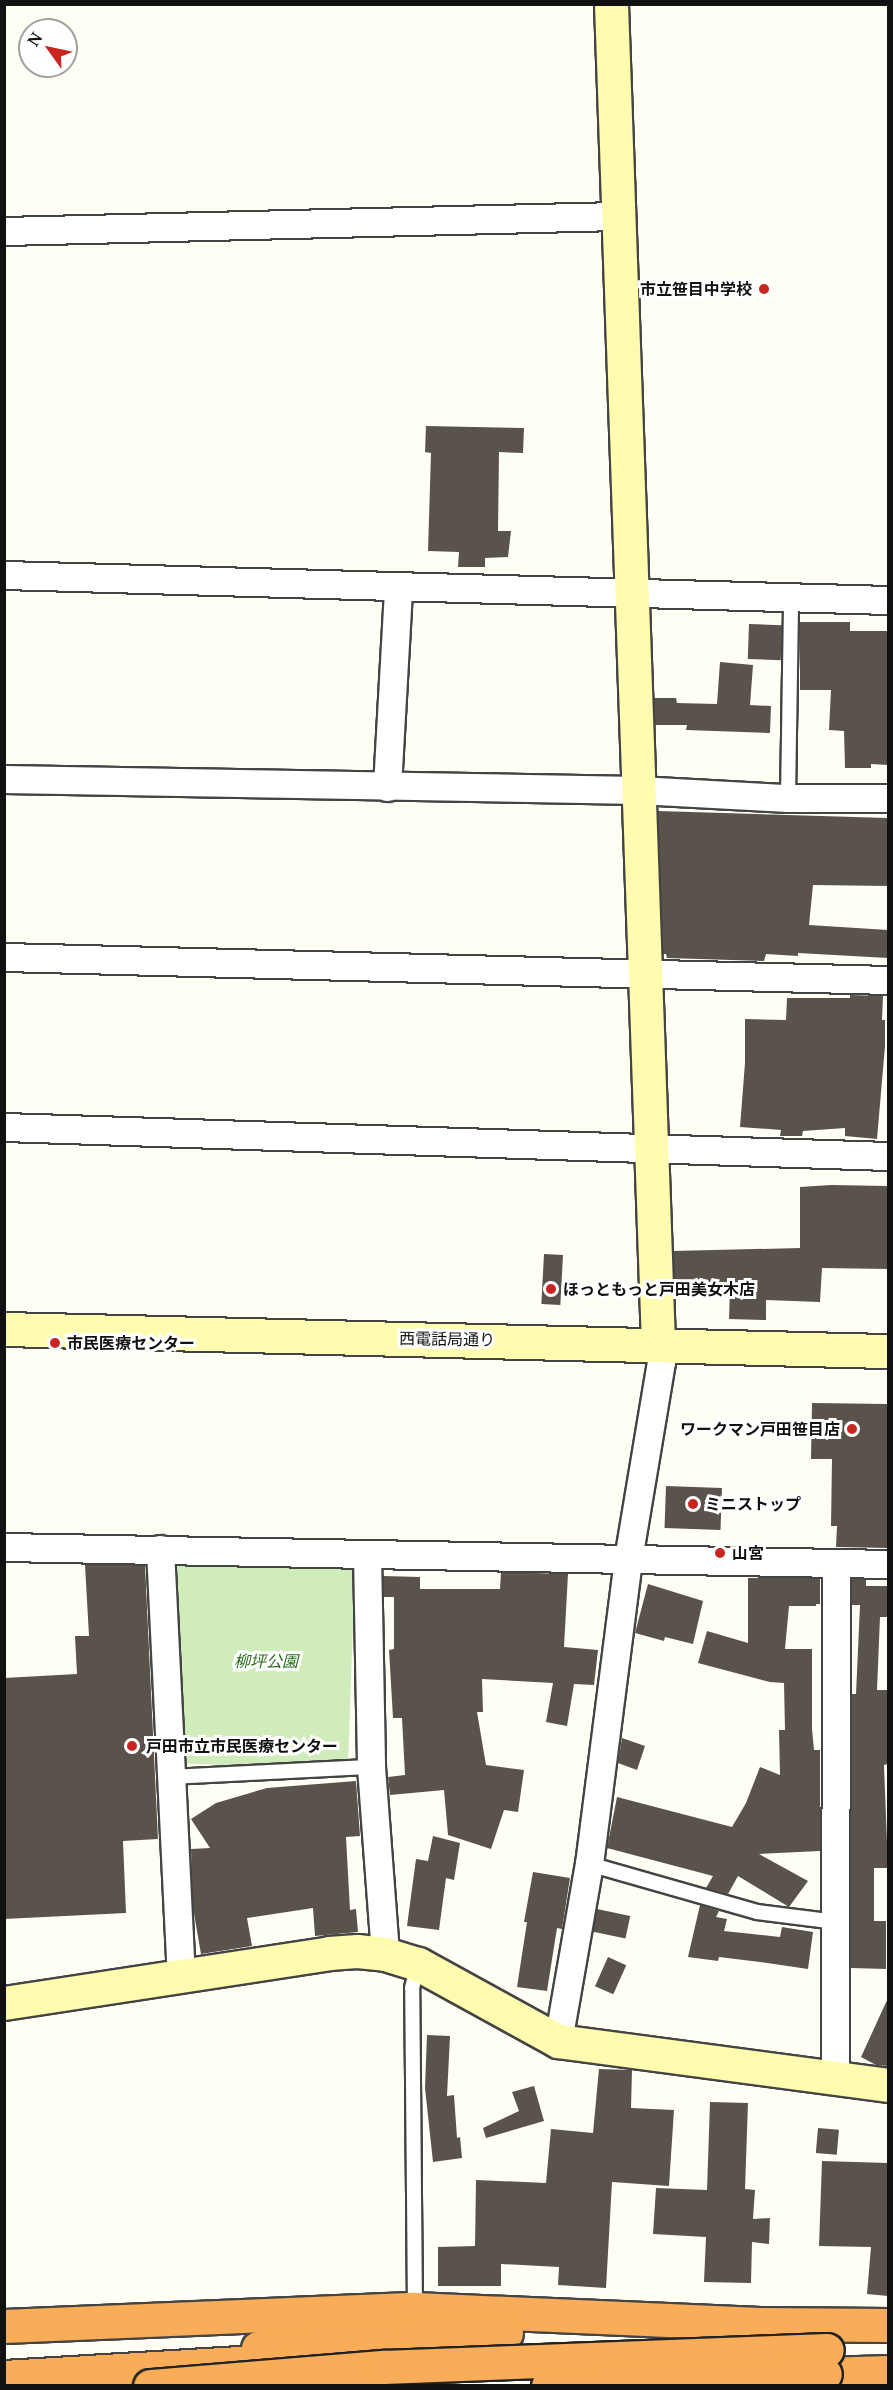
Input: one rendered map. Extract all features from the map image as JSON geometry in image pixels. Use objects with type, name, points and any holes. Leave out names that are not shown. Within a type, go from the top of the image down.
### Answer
[{"type":"highway","points":[[4,2326],[415,2309],[760,2324],[888,2325]]},
{"type":"highway","points":[[151,2376],[414,2335],[760,2324]]},
{"type":"highway","points":[[308,2350],[494,2356],[790,2385]]},
{"type":"highway","points":[[4,2378],[151,2376],[888,2350]]},
{"type":"highway","points":[[548,2385],[888,2372]]},
{"type":"highway","points":[[842,2385],[888,2384]]},
{"type":"street","points":[[558,2041],[589,1864],[628,1559],[661,1362],[658,1344],[647,973],[638,790],[612,4]]},
{"type":"street","points":[[4,231],[619,216]]},
{"type":"street","points":[[4,575],[632,595],[888,600]]},
{"type":"street","points":[[387,786],[398,588]]},
{"type":"street","points":[[4,779],[638,790],[788,798],[888,798]]},
{"type":"street","points":[[4,957],[888,980]]},
{"type":"street","points":[[4,1127],[888,1156]]},
{"type":"street","name":"西電話局通り","points":[[4,1329],[888,1351]]},
{"type":"street","points":[[4,1547],[888,1564]]},
{"type":"street","points":[[160,1549],[181,1975]]},
{"type":"street","points":[[368,1554],[371,1767],[385,1954]]},
{"type":"street","points":[[835,2078],[836,1563]]},
{"type":"street","points":[[4,2003],[329,1953],[357,1951],[385,1954],[418,1964],[558,2041],[888,2085]]},
{"type":"lane","points":[[788,798],[791,598]]},
{"type":"lane","points":[[172,1777],[371,1767]]},
{"type":"lane","points":[[589,1864],[757,1912],[836,1922]]},
{"type":"lane","points":[[415,2309],[412,1988],[418,1964]]},
{"type":"green space","name":"柳坪公園","points":[[172,1562],[355,1568],[348,1769],[165,1763]]},
{"type":"building","points":[[426,426],[524,428],[523,453],[499,452],[498,531],[511,531],[508,557],[485,558],[485,567],[458,567],[459,552],[428,551],[431,453],[425,452]]},
{"type":"building","points":[[800,622],[850,622],[850,631],[888,631],[888,765],[871,764],[871,768],[845,768],[844,731],[829,730],[831,690],[800,690]]},
{"type":"building","points":[[749,624],[782,625],[781,660],[748,659]]},
{"type":"building","points":[[720,662],[753,665],[750,705],[771,706],[770,733],[686,730],[687,725],[655,725],[654,698],[676,698],[677,703],[717,704]]},
{"type":"building","points":[[658,811],[888,818],[888,886],[813,885],[809,925],[888,930],[888,958],[798,953],[798,956],[766,954],[764,961],[667,958],[666,954],[663,954]]},
{"type":"building","points":[[850,995],[883,996],[882,1020],[885,1020],[885,1046],[877,1139],[845,1136],[845,1128],[803,1131],[802,1136],[780,1136],[781,1130],[740,1127],[745,1063],[745,1019],[786,1020],[787,998],[850,998]]},
{"type":"building","points":[[888,1186],[888,1269],[822,1268],[820,1302],[766,1300],[766,1320],[729,1319],[730,1289],[675,1289],[673,1251],[800,1248],[800,1187]]},
{"type":"building","points":[[544,1254],[563,1255],[560,1305],[541,1304]]},
{"type":"building","points":[[812,1403],[888,1404],[888,1548],[836,1547],[837,1526],[831,1526],[832,1459],[811,1459]]},
{"type":"building","points":[[666,1486],[722,1488],[721,1530],[665,1528]]},
{"type":"building","points":[[85,1565],[145,1565],[158,1839],[123,1841],[126,1913],[4,1919],[4,1678],[77,1674],[75,1636],[89,1636]]},
{"type":"building","points":[[501,1572],[568,1574],[564,1647],[598,1650],[594,1685],[574,1684],[567,1726],[546,1722],[553,1683],[482,1679],[483,1712],[477,1712],[486,1765],[524,1770],[518,1812],[504,1810],[491,1849],[448,1835],[444,1790],[390,1795],[388,1777],[405,1775],[402,1718],[393,1718],[389,1650],[394,1649],[394,1597],[384,1597],[383,1576],[420,1577],[420,1589],[500,1589]]},
{"type":"building","points":[[748,1578],[820,1578],[820,1604],[789,1606],[785,1649],[812,1649],[812,1729],[814,1750],[820,1750],[820,1851],[759,1854],[808,1881],[789,1907],[738,1876],[728,1894],[706,1888],[713,1876],[607,1848],[617,1797],[732,1827],[746,1803],[760,1767],[780,1775],[779,1730],[785,1730],[784,1683],[770,1682],[698,1663],[707,1631],[748,1643]]},
{"type":"building","points":[[852,1579],[866,1579],[866,1586],[888,1586],[888,1617],[880,1617],[877,1690],[887,1690],[888,1764],[884,1765],[888,1868],[874,1868],[874,1921],[886,1921],[886,1969],[851,1968],[851,1694],[856,1694],[860,1605],[852,1605]]},
{"type":"building","points":[[648,1584],[703,1601],[693,1644],[665,1637],[664,1641],[635,1633]]},
{"type":"building","points":[[622,1738],[645,1746],[637,1770],[618,1763]]},
{"type":"building","points":[[356,1781],[360,1836],[346,1837],[350,1910],[356,1909],[358,1932],[315,1936],[313,1908],[247,1918],[252,1946],[201,1954],[193,1908],[191,1849],[210,1848],[191,1819],[216,1803],[267,1788]]},
{"type":"building","points":[[433,1836],[460,1843],[454,1880],[446,1878],[439,1930],[407,1926],[416,1859],[428,1861]]},
{"type":"building","points":[[533,1872],[570,1878],[562,1929],[557,1928],[547,1991],[517,1987],[527,1922],[524,1922]]},
{"type":"building","points":[[700,1905],[719,1911],[716,1917],[727,1919],[724,1931],[780,1937],[782,1927],[813,1932],[808,1969],[719,1957],[718,1961],[688,1957]]},
{"type":"building","points":[[597,1909],[630,1916],[625,1939],[592,1931]]},
{"type":"building","points":[[608,1957],[626,1965],[613,1994],[595,1986]]},
{"type":"building","points":[[888,1998],[888,2066],[876,2065],[861,2057]]},
{"type":"building","points":[[427,2035],[450,2036],[447,2096],[454,2095],[457,2138],[460,2137],[462,2158],[433,2162],[425,2088]]},
{"type":"building","points":[[599,2069],[632,2070],[631,2108],[674,2110],[669,2186],[612,2182],[606,2288],[558,2285],[559,2267],[501,2264],[501,2286],[438,2286],[438,2247],[475,2246],[476,2180],[546,2183],[551,2129],[593,2133]]},
{"type":"building","points":[[534,2086],[544,2121],[486,2138],[483,2128],[519,2111],[512,2092]]},
{"type":"building","points":[[710,2102],[748,2103],[745,2189],[755,2190],[753,2219],[770,2218],[769,2244],[752,2242],[751,2283],[704,2282],[706,2237],[653,2234],[656,2188],[707,2190]]},
{"type":"building","points":[[818,2128],[839,2130],[837,2155],[816,2153]]},
{"type":"building","points":[[822,2161],[888,2163],[888,2296],[867,2294],[871,2247],[819,2246]]},
{"type":"place","name":"市立笹目中学校","points":[[764,289]]},
{"type":"place","name":"ほっともっと戸田美女木店","points":[[551,1289]]},
{"type":"place","name":"市民医療センター","points":[[55,1343]]},
{"type":"place","name":"ワークマン戸田笹目店","points":[[852,1429]]},
{"type":"place","name":"ミニストップ","points":[[693,1504]]},
{"type":"place","name":"山宮","points":[[720,1553]]},
{"type":"place","name":"戸田市立市民医療センター","points":[[132,1746]]}]
